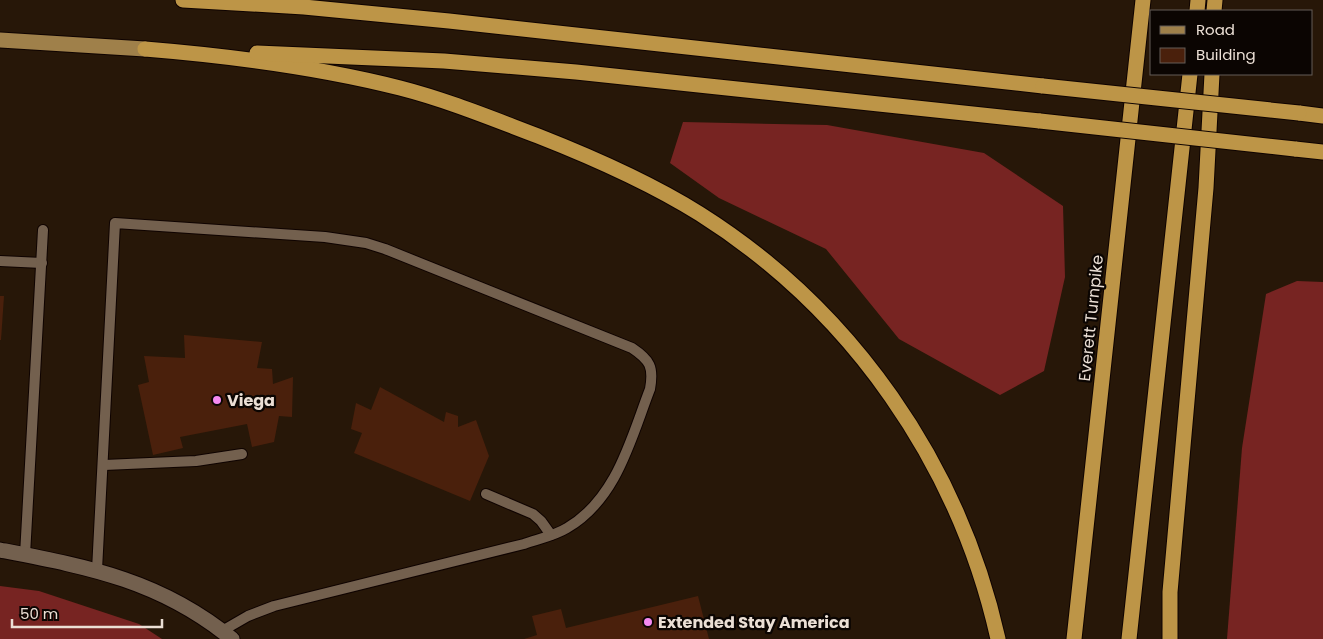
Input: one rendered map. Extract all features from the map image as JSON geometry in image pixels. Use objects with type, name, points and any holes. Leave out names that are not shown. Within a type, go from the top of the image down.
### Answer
[{"type":"highway","points":[[183,0],[304,7],[377,14],[1323,116]]},
{"type":"highway","name":"Everett Turnpike","points":[[1074,639],[1143,0]]},
{"type":"highway","points":[[145,49],[402,59],[576,72],[1323,152]]},
{"type":"highway","points":[[145,49],[238,59],[310,70],[381,84],[434,98],[502,122],[602,163],[667,195],[698,213],[742,243],[791,283],[836,327],[871,368],[903,412],[939,475],[962,524],[986,592],[998,639]]},
{"type":"highway","points":[[1129,639],[1190,75]]},
{"type":"highway","points":[[1170,639],[1170,592],[1206,188],[1212,75]]},
{"type":"main road","points":[[0,40],[145,49]]},
{"type":"street","points":[[0,550],[97,570],[140,584],[187,606],[227,635]]},
{"type":"lane","points":[[97,570],[104,465],[115,223],[346,239],[366,243],[632,348],[643,355],[650,364],[652,377],[650,389],[618,470],[608,490],[597,505],[567,528],[514,546],[274,606],[248,616],[227,635]]},
{"type":"lane","points":[[25,555],[43,230]]},
{"type":"lane","points":[[0,261],[42,263]]},
{"type":"lane","points":[[104,465],[196,461],[242,454]]},
{"type":"lane","points":[[486,494],[533,514],[541,521],[551,535]]},
{"type":"shaded area","points":[[683,122],[827,125],[984,153],[1063,206],[1065,277],[1044,371],[1000,395],[899,339],[826,249],[719,198],[670,163]]},
{"type":"shaded area","points":[[1297,281],[1323,282],[1323,639],[1227,639],[1242,448],[1266,294]]},
{"type":"shaded area","points":[[0,586],[39,591],[139,624],[162,639],[0,639]]},
{"type":"building","points":[[0,296],[4,296],[1,340],[0,340]]},
{"type":"building","name":"Viega","points":[[184,335],[262,342],[257,368],[272,369],[273,384],[293,377],[292,417],[279,416],[274,442],[252,447],[247,424],[180,437],[183,448],[153,455],[138,385],[149,382],[144,356],[185,358]]},
{"type":"building","points":[[380,387],[444,422],[446,412],[458,416],[458,427],[476,420],[489,456],[470,501],[354,453],[362,433],[351,429],[356,403],[371,410]]},
{"type":"building","name":"Extended Stay America","points":[[698,596],[709,639],[524,639],[537,635],[532,616],[561,609],[566,628]]},
{"type":"place","name":"Viega","points":[[217,400]]},
{"type":"place","name":"Extended Stay America","points":[[648,622]]}]
